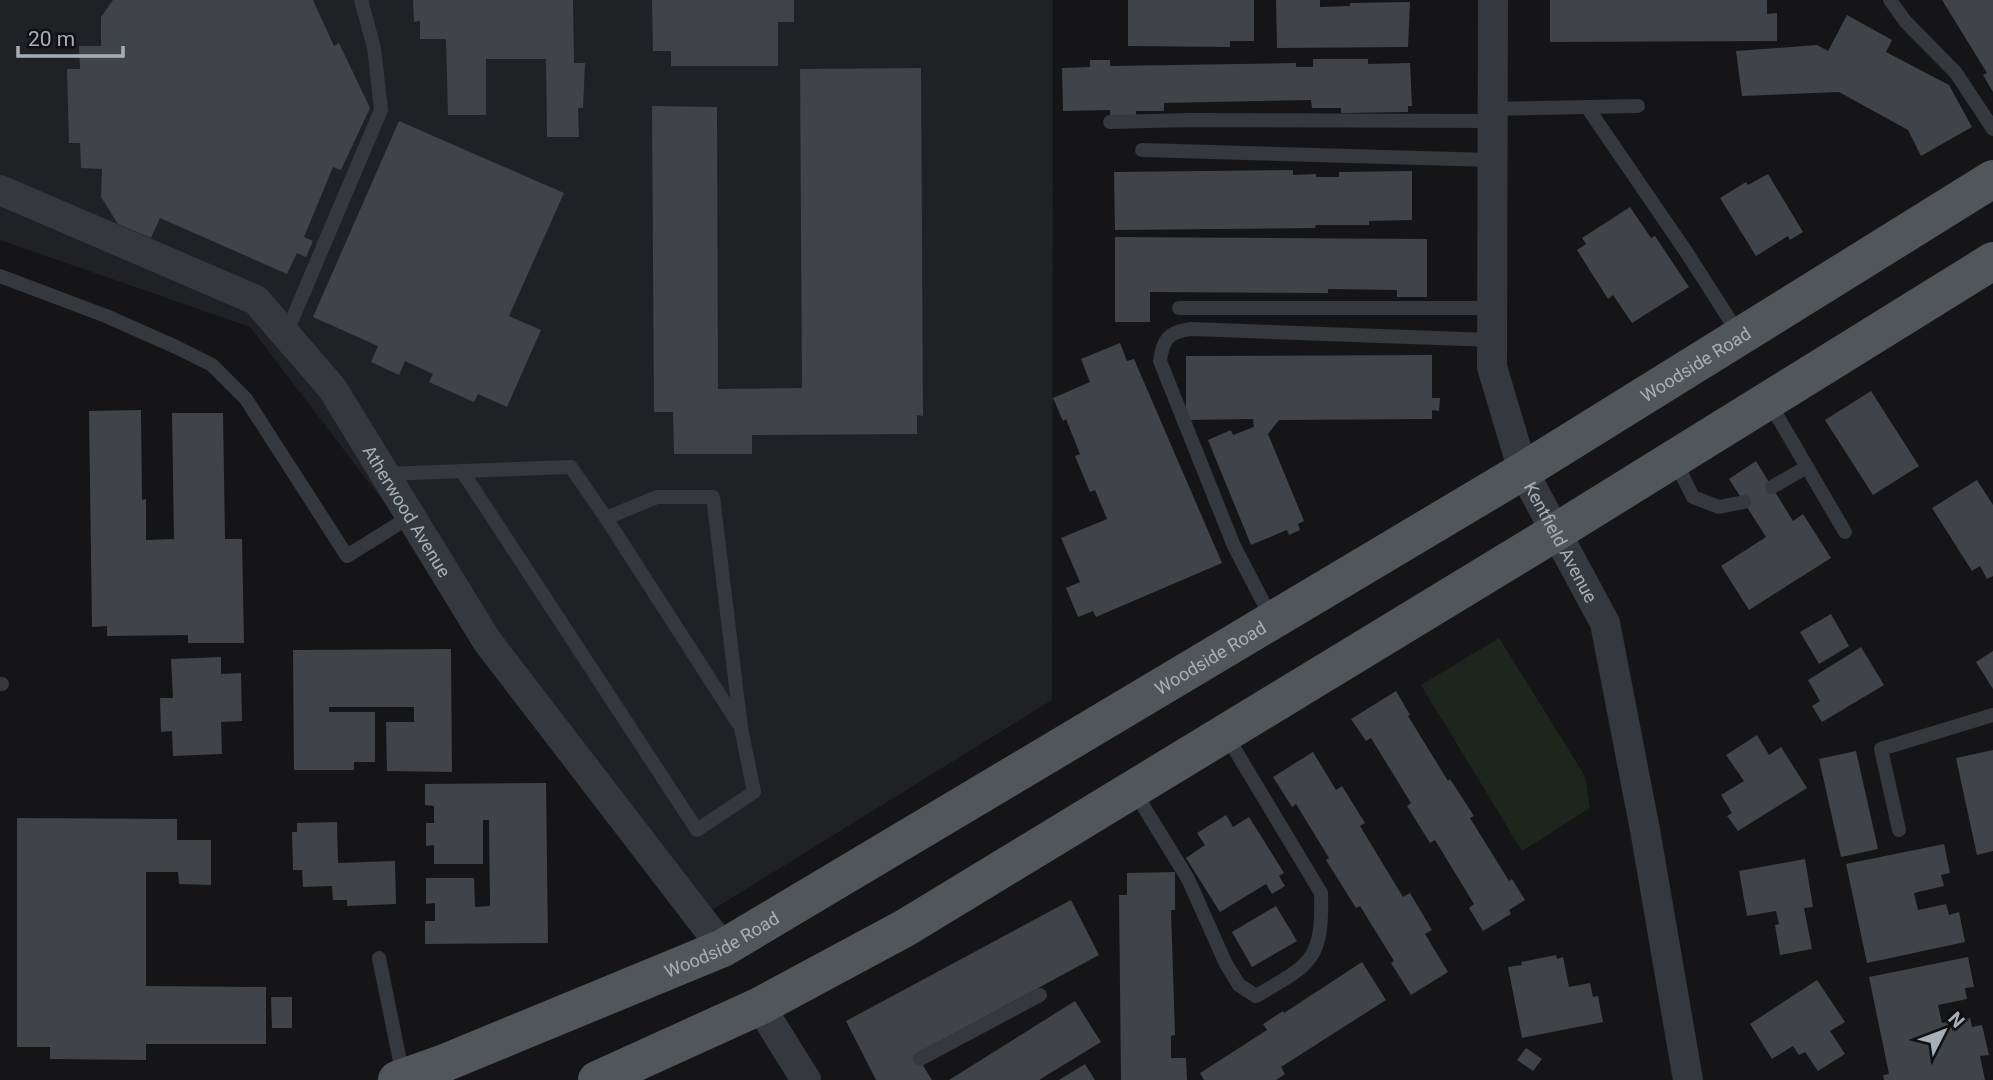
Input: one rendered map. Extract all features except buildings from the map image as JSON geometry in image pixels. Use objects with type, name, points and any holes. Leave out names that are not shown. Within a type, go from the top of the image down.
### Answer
[{"type":"main road","name":"Woodside Road","points":[[400,1079],[723,948],[1523,471],[1993,179]]},
{"type":"main road","points":[[597,1080],[760,1006],[905,928],[1556,532],[1993,261]]},
{"type":"street","name":"Kentfield Avenue","points":[[1493,0],[1492,367],[1523,471],[1605,623],[1688,1080]]},
{"type":"street","name":"Atherwood Avenue","points":[[0,190],[256,300],[332,388],[487,641],[723,948]]},
{"type":"street","points":[[760,1006],[806,1080]]},
{"type":"lane","points":[[285,334],[381,110],[374,48],[361,0]]},
{"type":"lane","points":[[1890,0],[1905,21],[1956,74],[1993,129]]},
{"type":"lane","points":[[1110,122],[1493,115],[1587,107],[1638,106]]},
{"type":"lane","points":[[1587,107],[1740,336]]},
{"type":"lane","points":[[1142,149],[1492,160]]},
{"type":"lane","points":[[0,276],[106,316],[212,365],[246,399],[347,556],[411,516]]},
{"type":"lane","points":[[1179,308],[1492,309]]},
{"type":"lane","points":[[1273,620],[1234,546],[1165,374],[1160,361],[1163,344],[1175,331],[1191,330],[1492,340]]},
{"type":"lane","points":[[1768,401],[1845,532]]},
{"type":"lane","points":[[1674,459],[1693,497],[1719,507],[1744,502]]},
{"type":"lane","points":[[384,474],[571,467],[741,728]]},
{"type":"lane","points":[[1772,487],[1807,467]]},
{"type":"lane","points":[[462,471],[697,830],[754,792],[741,728],[713,497],[657,497],[606,518]]},
{"type":"lane","points":[[1899,830],[1881,749],[1993,715]]},
{"type":"lane","points":[[1133,790],[1188,879],[1226,964],[1239,985],[1256,996],[1296,973],[1315,953],[1322,918],[1321,893],[1226,733]]},
{"type":"lane","points":[[379,958],[400,1079]]},
{"type":"lane","points":[[920,1059],[1040,995]]},
{"type":"shaded area","points":[[0,0],[1053,0],[1052,700],[701,917],[250,327],[0,240]]},
{"type":"shaded area","points":[[1499,638],[1585,776],[1590,808],[1522,851],[1421,685]]}]
